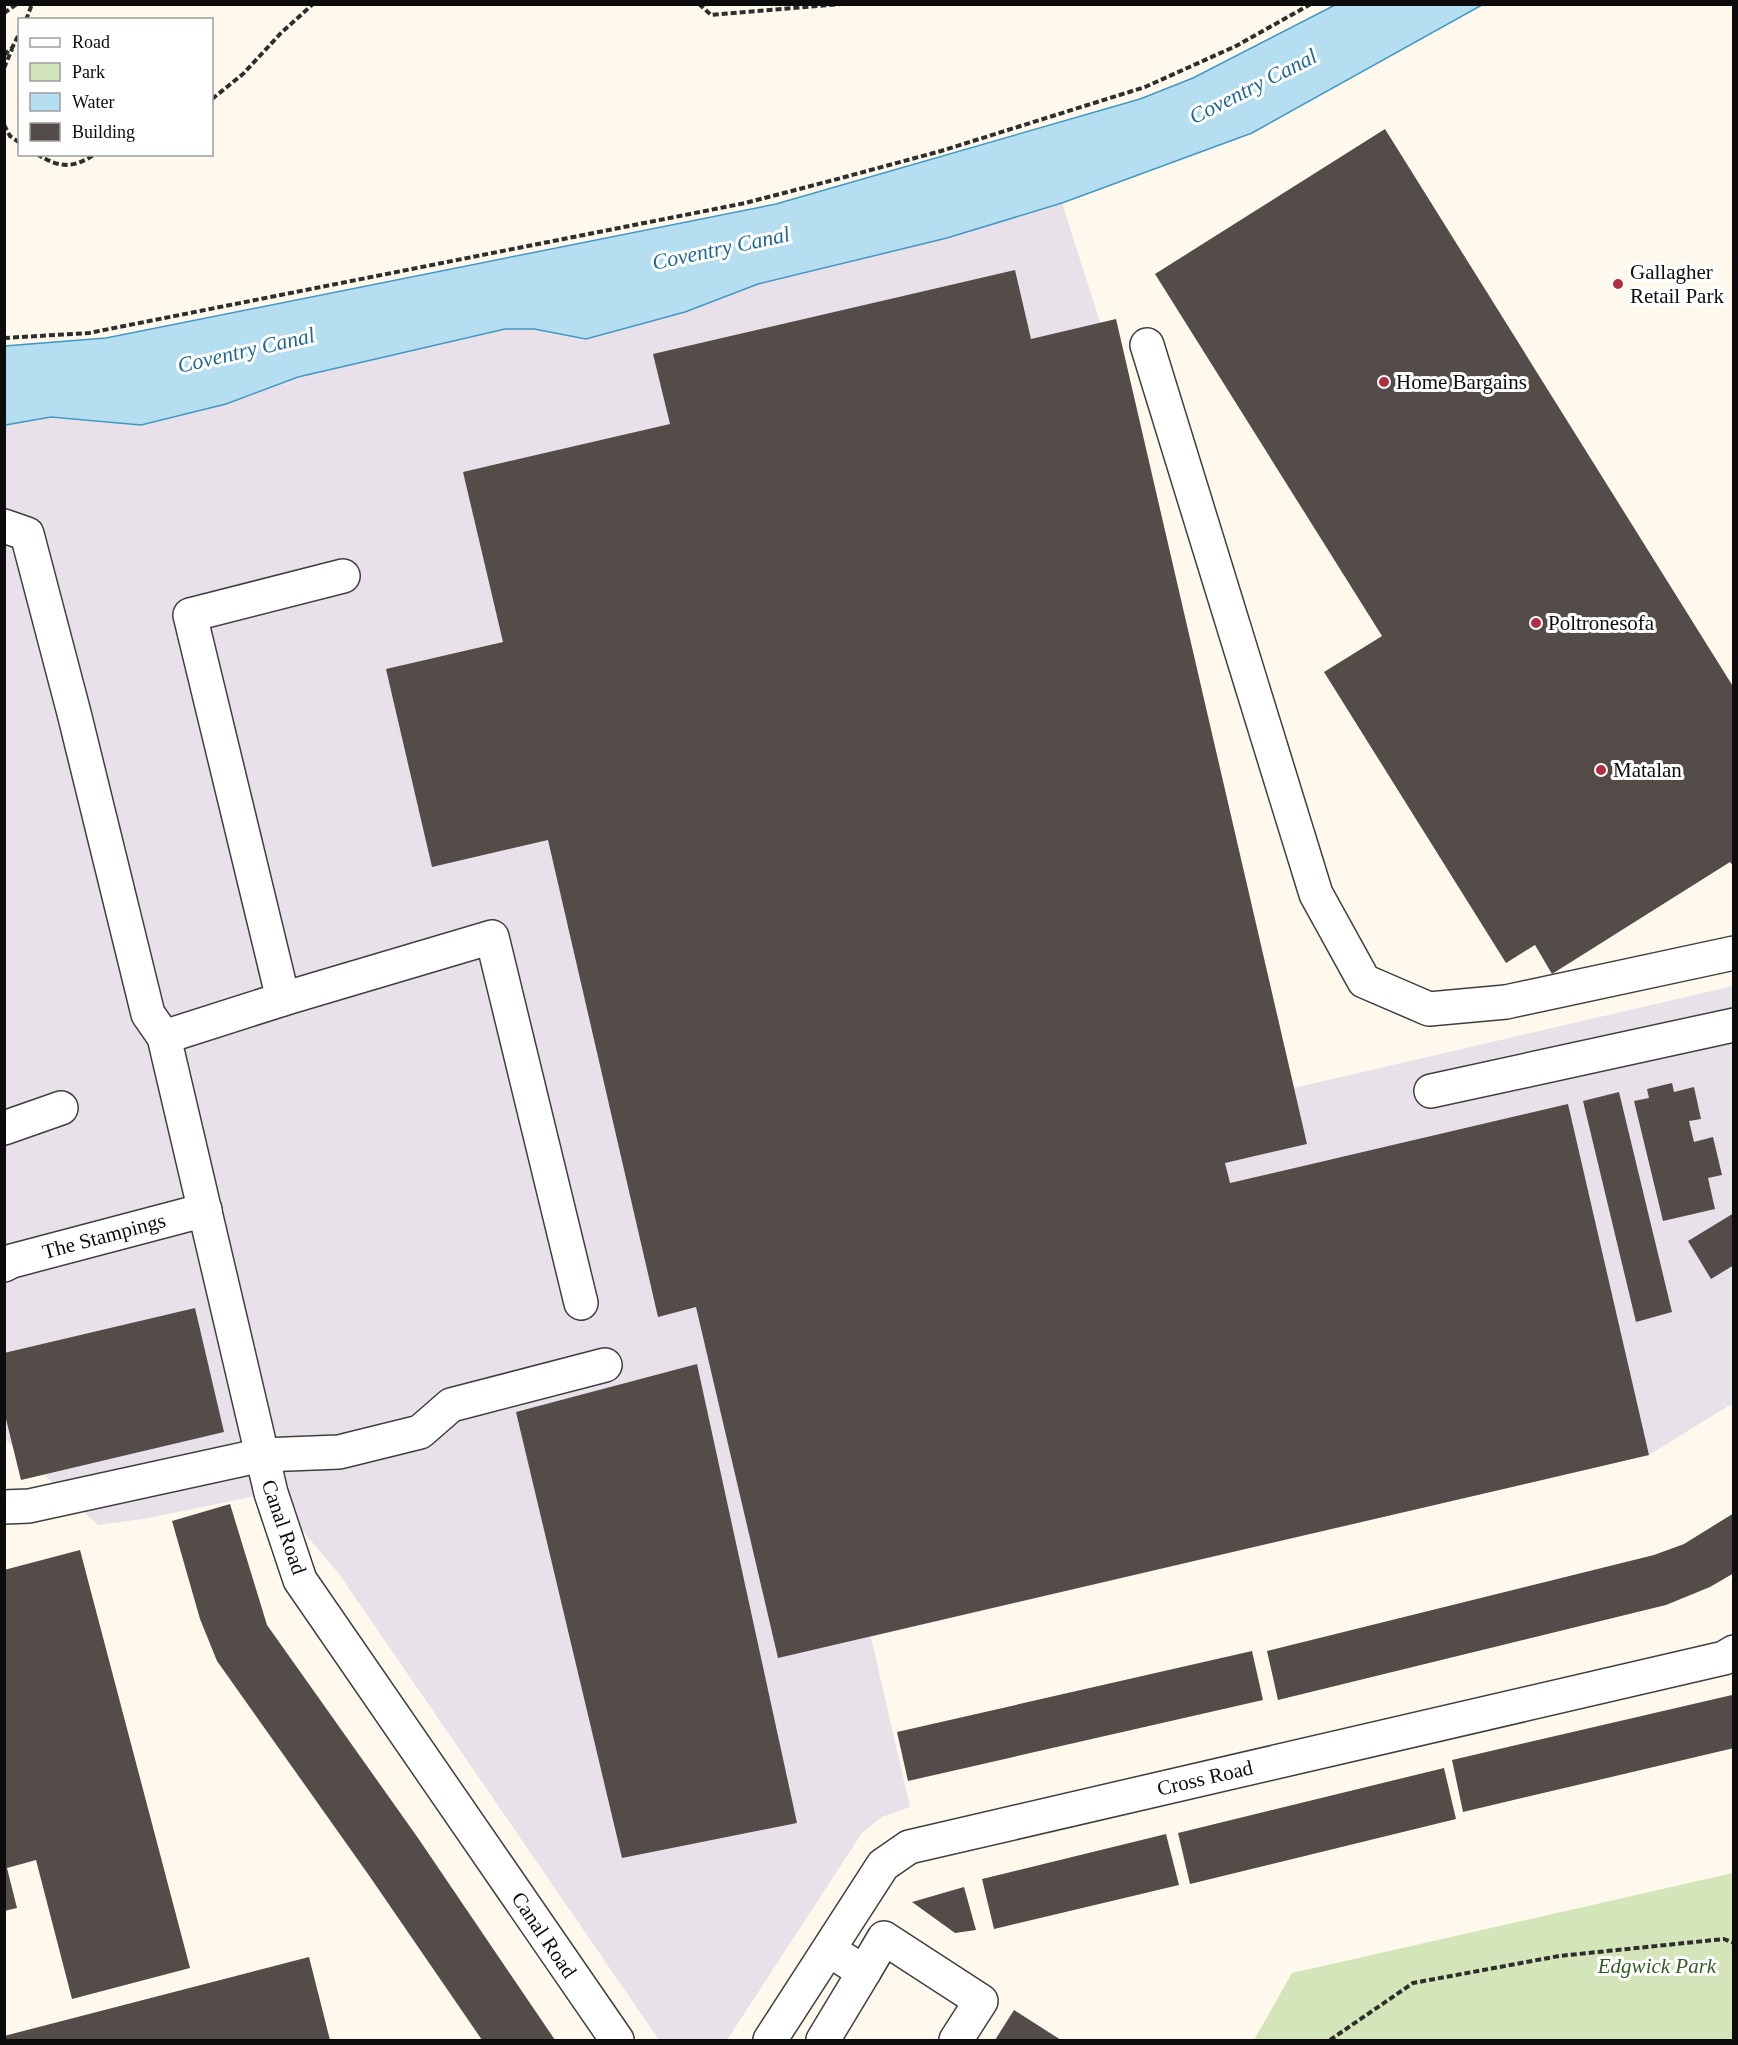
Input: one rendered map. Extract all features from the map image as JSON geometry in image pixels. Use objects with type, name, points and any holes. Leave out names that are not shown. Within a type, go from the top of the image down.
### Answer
[{"type":"street","points":[[1147,345],[1316,894],[1364,981],[1428,1009],[1506,1002],[1734,952]]},
{"type":"street","points":[[4,526],[27,534],[148,1014],[164,1037],[492,937],[580,1303]]},
{"type":"street","points":[[283,999],[190,615],[343,576]]},
{"type":"street","points":[[1431,1091],[1734,1025]]},
{"type":"street","name":"Canal Road","points":[[164,1037],[270,1493],[300,1580],[617,2040]]},
{"type":"street","points":[[4,1128],[61,1108]]},
{"type":"street","name":"The Stampings","points":[[4,1265],[205,1209]]},
{"type":"street","points":[[4,1507],[29,1506],[262,1455],[339,1452],[420,1432],[451,1406],[605,1365]]},
{"type":"street","name":"Cross Road","points":[[770,2040],[883,1865],[894,1855],[909,1847],[1724,1658],[1734,1652]]},
{"type":"street","points":[[823,2040],[884,1938],[981,2001],[956,2040]]},
{"type":"street","points":[[829,1950],[864,1972]]},
{"type":"path","points":[[4,13],[17,4]]},
{"type":"path","points":[[213,98],[243,74],[281,33],[313,4]]},
{"type":"path","points":[[699,4],[711,15],[841,4]]},
{"type":"path","points":[[4,339],[89,333],[745,203],[941,151],[1145,87],[1236,46],[1311,4]]},
{"type":"path","points":[[4,68],[18,36]]},
{"type":"path","points":[[4,55],[12,48]]},
{"type":"path","points":[[4,125],[10,136],[18,142]]},
{"type":"path","points":[[40,156],[55,166],[82,163],[92,156]]},
{"type":"path","points":[[1330,2040],[1413,1983],[1559,1956],[1724,1939],[1734,1943]]},
{"type":"shaded area","points":[[1062,203],[1101,325],[1116,319],[1294,1088],[1733,986],[1733,1403],[1649,1455],[871,1637],[910,1807],[882,1817],[862,1833],[727,2040],[659,2040],[339,1574],[271,1493],[143,1519],[98,1525],[5,1439],[4,425],[51,417],[141,425],[226,404],[298,377],[505,329],[534,329],[586,339],[685,312],[758,284],[947,238]]},
{"type":"green space","name":"Edgwick Park","points":[[1733,1873],[1733,2040],[1254,2040],[1292,1973]]},
{"type":"water","name":"Coventry Canal","points":[[1335,5],[1482,5],[1252,133],[1062,203],[947,238],[758,284],[685,312],[586,339],[534,329],[505,329],[298,377],[226,404],[141,425],[51,417],[5,425],[5,346],[106,338],[776,204],[1140,99],[1193,78]]},
{"type":"building","points":[[1385,129],[1734,688],[1734,867],[1730,862],[1552,974],[1535,945],[1506,963],[1324,672],[1382,636],[1155,274]]},
{"type":"building","points":[[1015,270],[1031,339],[1116,319],[1307,1144],[1225,1163],[1230,1183],[1568,1104],[1649,1455],[778,1658],[696,1307],[658,1317],[548,840],[432,867],[386,669],[503,642],[463,472],[670,424],[653,354]]},
{"type":"building","points":[[1672,1083],[1674,1092],[1694,1087],[1701,1119],[1689,1121],[1694,1142],[1713,1137],[1722,1175],[1708,1178],[1715,1209],[1663,1221],[1634,1101],[1649,1098],[1647,1089]]},
{"type":"building","points":[[1619,1092],[1672,1312],[1636,1322],[1583,1101]]},
{"type":"building","points":[[1734,1213],[1734,1265],[1711,1279],[1688,1241]]},
{"type":"building","points":[[195,1308],[224,1432],[21,1480],[4,1411],[4,1353]]},
{"type":"building","points":[[697,1364],[797,1823],[622,1858],[516,1412]]},
{"type":"building","points":[[230,1504],[267,1625],[418,1838],[555,2040],[482,2040],[217,1661],[200,1619],[172,1521]]},
{"type":"building","points":[[1734,1513],[1734,1573],[1710,1587],[1666,1605],[1278,1700],[1267,1651],[1654,1555],[1684,1544]]},
{"type":"building","points":[[80,1550],[190,1968],[72,1999],[36,1860],[7,1868],[17,1908],[4,1911],[4,1570]]},
{"type":"building","points":[[1252,1651],[1263,1700],[908,1781],[897,1732]]},
{"type":"building","points":[[1732,1695],[1734,1748],[1463,1812],[1452,1760]]},
{"type":"building","points":[[1444,1768],[1456,1819],[1190,1884],[1178,1833]]},
{"type":"building","points":[[1166,1834],[1179,1885],[994,1929],[982,1879]]},
{"type":"building","points":[[964,1887],[976,1930],[955,1933],[912,1902]]},
{"type":"building","points":[[309,1957],[330,2040],[4,2040],[4,2036]]},
{"type":"building","points":[[1014,2010],[1061,2040],[995,2040]]},
{"type":"place","name":"Gallagher Retail Park","points":[[1618,284]]},
{"type":"place","name":"Home Bargains","points":[[1384,382]]},
{"type":"place","name":"Poltronesofa","points":[[1536,623]]},
{"type":"place","name":"Matalan","points":[[1601,770]]}]
